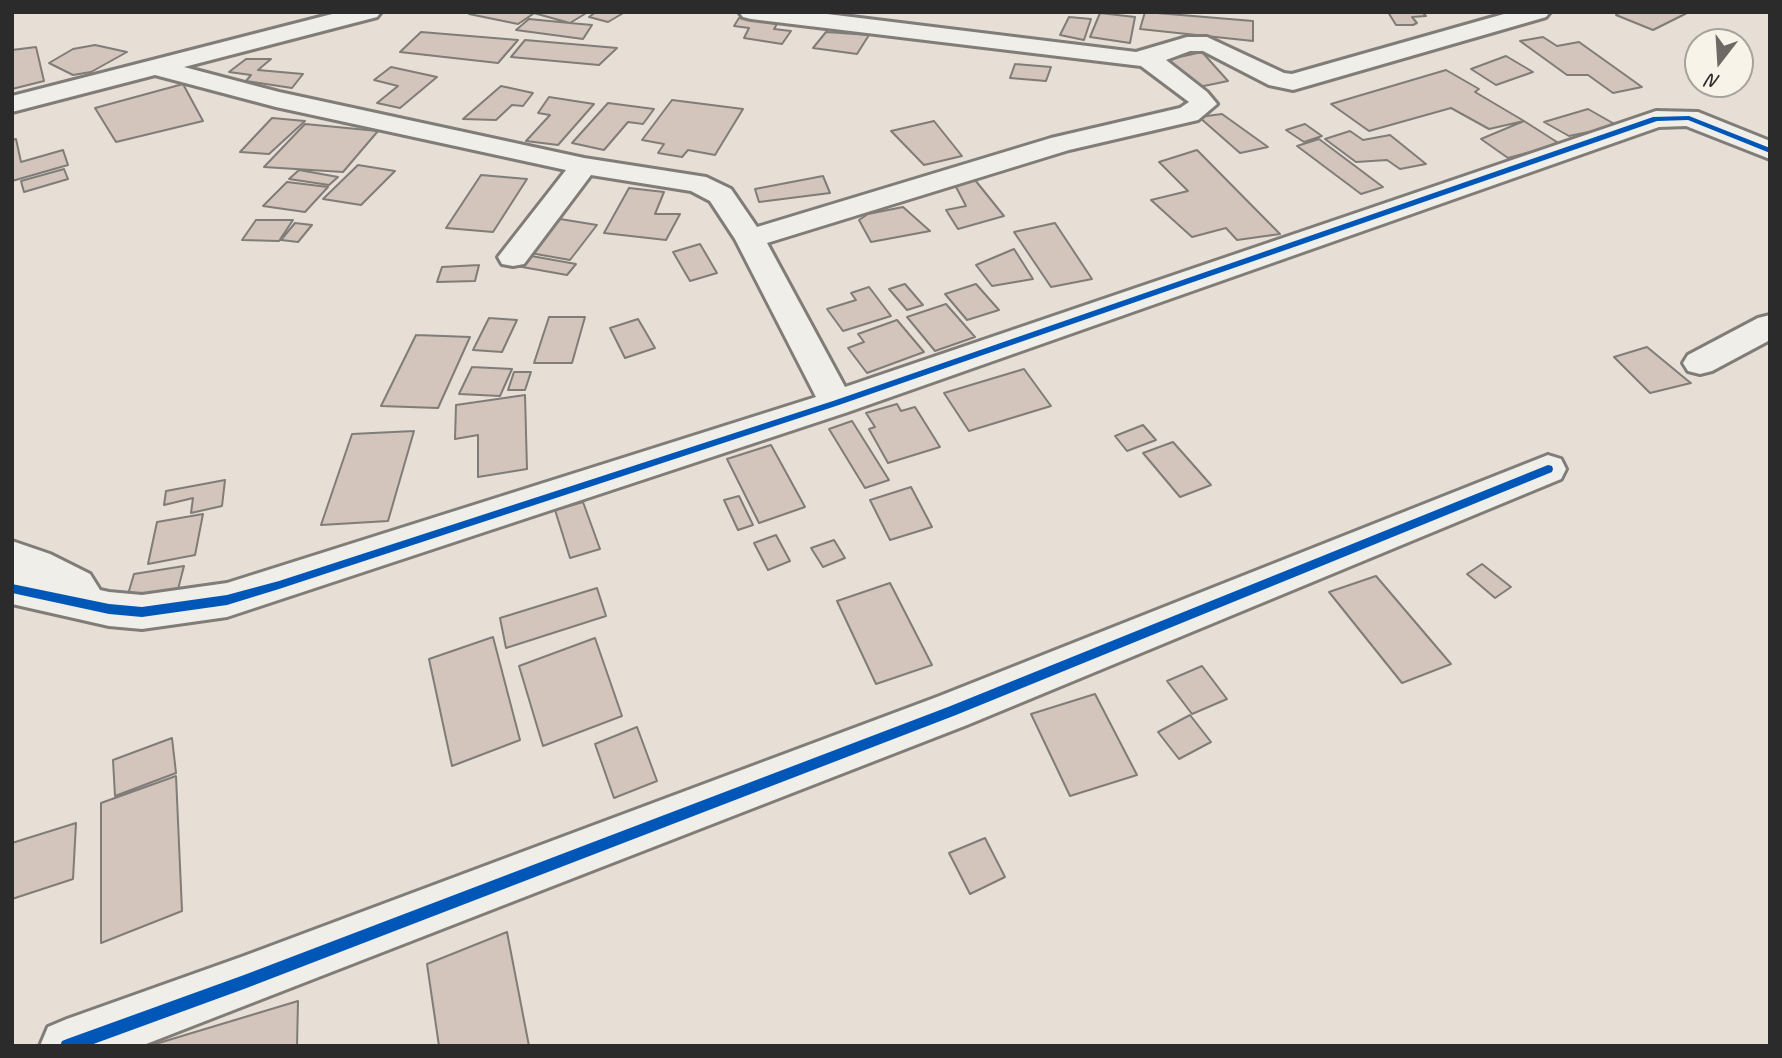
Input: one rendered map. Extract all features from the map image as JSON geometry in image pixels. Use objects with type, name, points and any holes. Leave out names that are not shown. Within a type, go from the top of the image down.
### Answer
[{"type":"street","points":[[12,104],[369,12]]},
{"type":"street","points":[[751,12],[1124,58],[1147,58],[1187,44],[1207,44],[1278,80],[1293,82],[1538,12]]},
{"type":"street","points":[[750,239],[1061,144],[1189,114],[1204,104],[1147,58]]},
{"type":"street","points":[[155,67],[276,99],[584,166],[696,183],[713,189],[721,195],[750,239],[836,403]]},
{"type":"street","points":[[12,588],[142,612],[226,600],[836,403],[1656,119],[1689,118],[1770,151]]},
{"type":"street","points":[[513,257],[584,166]]},
{"type":"street","points":[[1700,363],[1770,326]]},
{"type":"street","points":[[67,1046],[244,982],[939,716],[1548,469]]},
{"type":"street","points":[[12,557],[36,565],[76,585],[89,604]]},
{"type":"building","points":[[530,12],[588,12],[570,23]]},
{"type":"building","points":[[596,12],[625,12],[608,22],[589,17]]},
{"type":"building","points":[[1145,12],[1253,21],[1253,41],[1140,29]]},
{"type":"building","points":[[1388,12],[1422,12],[1426,16],[1412,17],[1417,23],[1413,25],[1396,25]]},
{"type":"building","points":[[1620,12],[1689,12],[1653,30],[1616,15]]},
{"type":"building","points":[[1100,13],[1135,17],[1130,43],[1090,37]]},
{"type":"building","points":[[469,14],[533,14],[518,24]]},
{"type":"building","points":[[1069,17],[1091,19],[1084,40],[1060,35]]},
{"type":"building","points":[[739,18],[777,24],[774,29],[791,31],[782,44],[744,38],[749,28],[734,26]]},
{"type":"building","points":[[529,19],[592,25],[583,39],[516,30]]},
{"type":"building","points":[[421,32],[518,40],[498,63],[400,52]]},
{"type":"building","points":[[826,32],[869,35],[857,54],[813,48]]},
{"type":"building","points":[[1543,37],[1557,46],[1579,42],[1642,87],[1613,93],[1588,75],[1567,75],[1520,41]]},
{"type":"building","points":[[525,40],[617,48],[599,65],[511,57]]},
{"type":"building","points":[[95,45],[127,52],[91,72],[73,75],[49,63],[73,49]]},
{"type":"building","points":[[36,47],[44,81],[12,89],[12,50]]},
{"type":"building","points":[[1202,52],[1228,81],[1199,87],[1166,60]]},
{"type":"building","points":[[1506,56],[1533,72],[1496,85],[1471,69]]},
{"type":"building","points":[[246,59],[271,59],[258,70],[303,74],[292,88],[246,81],[251,75],[229,72]]},
{"type":"building","points":[[1015,64],[1051,67],[1046,81],[1010,78]]},
{"type":"building","points":[[391,67],[437,77],[400,108],[377,103],[398,86],[374,80]]},
{"type":"building","points":[[1446,70],[1479,89],[1475,92],[1524,121],[1489,129],[1451,108],[1369,131],[1331,104]]},
{"type":"building","points":[[183,84],[203,121],[116,142],[95,108]]},
{"type":"building","points":[[501,86],[533,93],[523,106],[512,105],[496,120],[463,119]]},
{"type":"building","points":[[549,97],[594,104],[558,145],[526,141],[550,115],[538,113]]},
{"type":"building","points":[[672,100],[743,109],[715,155],[688,150],[682,157],[658,153],[664,144],[642,140]]},
{"type":"building","points":[[608,103],[654,109],[643,124],[628,122],[604,150],[572,143]]},
{"type":"building","points":[[1588,109],[1618,126],[1569,136],[1544,122]]},
{"type":"building","points":[[1222,114],[1268,147],[1240,153],[1199,117]]},
{"type":"building","points":[[272,118],[305,121],[269,154],[240,152]]},
{"type":"building","points":[[934,121],[962,156],[924,165],[891,131]]},
{"type":"building","points":[[1524,121],[1560,144],[1508,158],[1481,139]]},
{"type":"building","points":[[305,124],[378,131],[343,172],[264,167]]},
{"type":"building","points":[[1305,124],[1322,136],[1304,142],[1286,130]]},
{"type":"building","points":[[1350,131],[1363,140],[1390,135],[1426,164],[1400,169],[1387,160],[1356,162],[1325,139]]},
{"type":"building","points":[[16,139],[21,162],[63,150],[68,165],[12,181],[12,140]]},
{"type":"building","points":[[1319,139],[1383,187],[1361,194],[1297,146]]},
{"type":"building","points":[[1197,150],[1280,234],[1237,240],[1226,228],[1192,237],[1151,200],[1188,191],[1159,162]]},
{"type":"building","points":[[358,165],[395,171],[361,205],[323,199]]},
{"type":"building","points":[[64,169],[68,179],[24,192],[21,181]]},
{"type":"building","points":[[299,170],[338,177],[329,185],[289,179]]},
{"type":"building","points":[[481,175],[527,179],[493,232],[446,228]]},
{"type":"building","points":[[823,176],[830,193],[759,202],[755,189]]},
{"type":"building","points":[[975,180],[1004,216],[958,229],[946,210],[966,206],[955,185]]},
{"type":"building","points":[[287,182],[328,187],[305,212],[263,206]]},
{"type":"building","points":[[629,188],[664,192],[655,214],[680,214],[666,240],[604,233]]},
{"type":"building","points":[[903,207],[930,231],[871,242],[859,220],[868,214]]},
{"type":"building","points":[[560,219],[597,225],[570,260],[519,251],[529,238],[543,241]]},
{"type":"building","points":[[256,220],[293,220],[279,241],[242,240]]},
{"type":"building","points":[[295,223],[312,225],[298,242],[281,240]]},
{"type":"building","points":[[1055,223],[1092,279],[1051,287],[1014,232]]},
{"type":"building","points":[[700,244],[717,273],[690,281],[673,252]]},
{"type":"building","points":[[1014,249],[1033,279],[992,286],[976,265]]},
{"type":"building","points":[[520,254],[576,264],[567,275],[511,265]]},
{"type":"building","points":[[479,265],[475,281],[437,282],[442,267]]},
{"type":"building","points":[[905,284],[923,305],[907,310],[889,289]]},
{"type":"building","points":[[976,284],[999,310],[967,320],[945,294]]},
{"type":"building","points":[[869,287],[891,316],[843,331],[827,309],[856,300],[851,293]]},
{"type":"building","points":[[946,304],[975,337],[935,351],[907,317]]},
{"type":"building","points":[[549,317],[585,317],[572,363],[534,363]]},
{"type":"building","points":[[489,318],[517,320],[502,352],[473,350]]},
{"type":"building","points":[[638,319],[655,348],[625,358],[610,328]]},
{"type":"building","points":[[897,320],[924,352],[867,373],[848,348],[864,342],[858,334]]},
{"type":"building","points":[[416,335],[470,337],[438,408],[381,406]]},
{"type":"building","points":[[1647,347],[1691,383],[1650,393],[1614,357]]},
{"type":"building","points":[[472,367],[512,369],[500,396],[459,394]]},
{"type":"building","points":[[1024,369],[1051,406],[969,431],[944,393]]},
{"type":"building","points":[[514,372],[531,372],[525,390],[508,390]]},
{"type":"building","points":[[525,395],[527,469],[478,477],[478,435],[455,439],[456,405]]},
{"type":"building","points":[[897,404],[901,411],[915,407],[940,447],[888,463],[869,429],[875,427],[866,413]]},
{"type":"building","points":[[852,421],[889,480],[865,488],[829,429]]},
{"type":"building","points":[[1143,425],[1156,440],[1127,451],[1115,436]]},
{"type":"building","points":[[414,431],[388,521],[321,525],[352,434]]},
{"type":"building","points":[[1173,442],[1211,485],[1180,497],[1143,453]]},
{"type":"building","points":[[771,445],[805,507],[759,523],[727,459]]},
{"type":"building","points":[[225,480],[222,506],[191,513],[193,498],[164,505],[166,491]]},
{"type":"building","points":[[911,487],[932,527],[890,540],[870,500]]},
{"type":"building","points":[[739,496],[753,525],[738,530],[724,500]]},
{"type":"building","points":[[583,502],[600,549],[570,558],[555,510]]},
{"type":"building","points":[[203,514],[195,555],[148,564],[157,522]]},
{"type":"building","points":[[776,535],[790,561],[768,570],[754,543]]},
{"type":"building","points":[[834,540],[845,558],[823,567],[811,548]]},
{"type":"building","points":[[1482,564],[1511,587],[1495,598],[1467,574]]},
{"type":"building","points":[[184,566],[177,593],[126,601],[134,574]]},
{"type":"building","points":[[1376,576],[1451,664],[1402,683],[1329,592]]},
{"type":"building","points":[[890,583],[932,665],[876,684],[837,601]]},
{"type":"building","points":[[597,588],[606,616],[506,648],[500,618]]},
{"type":"building","points":[[493,637],[520,740],[452,766],[429,659]]},
{"type":"building","points":[[595,638],[622,716],[543,746],[519,666]]},
{"type":"building","points":[[1202,666],[1227,699],[1192,714],[1167,681]]},
{"type":"building","points":[[1095,694],[1137,775],[1070,796],[1031,714]]},
{"type":"building","points":[[1190,715],[1211,742],[1179,759],[1158,732]]},
{"type":"building","points":[[637,727],[657,781],[614,798],[595,744]]},
{"type":"building","points":[[172,738],[176,773],[115,796],[113,760]]},
{"type":"building","points":[[176,776],[182,911],[101,943],[101,803]]},
{"type":"building","points":[[76,823],[73,879],[12,899],[12,843]]},
{"type":"building","points":[[985,838],[1005,877],[970,894],[949,853]]},
{"type":"building","points":[[507,932],[529,1046],[439,1046],[427,964]]},
{"type":"building","points":[[298,1001],[297,1046],[152,1046],[152,1045]]},
{"type":"cycle path","points":[[12,588],[109,609],[142,612],[227,600],[836,403],[1656,119],[1689,118],[1770,151]]},
{"type":"cycle path","points":[[67,1046],[244,982],[952,711],[1548,469]]}]
